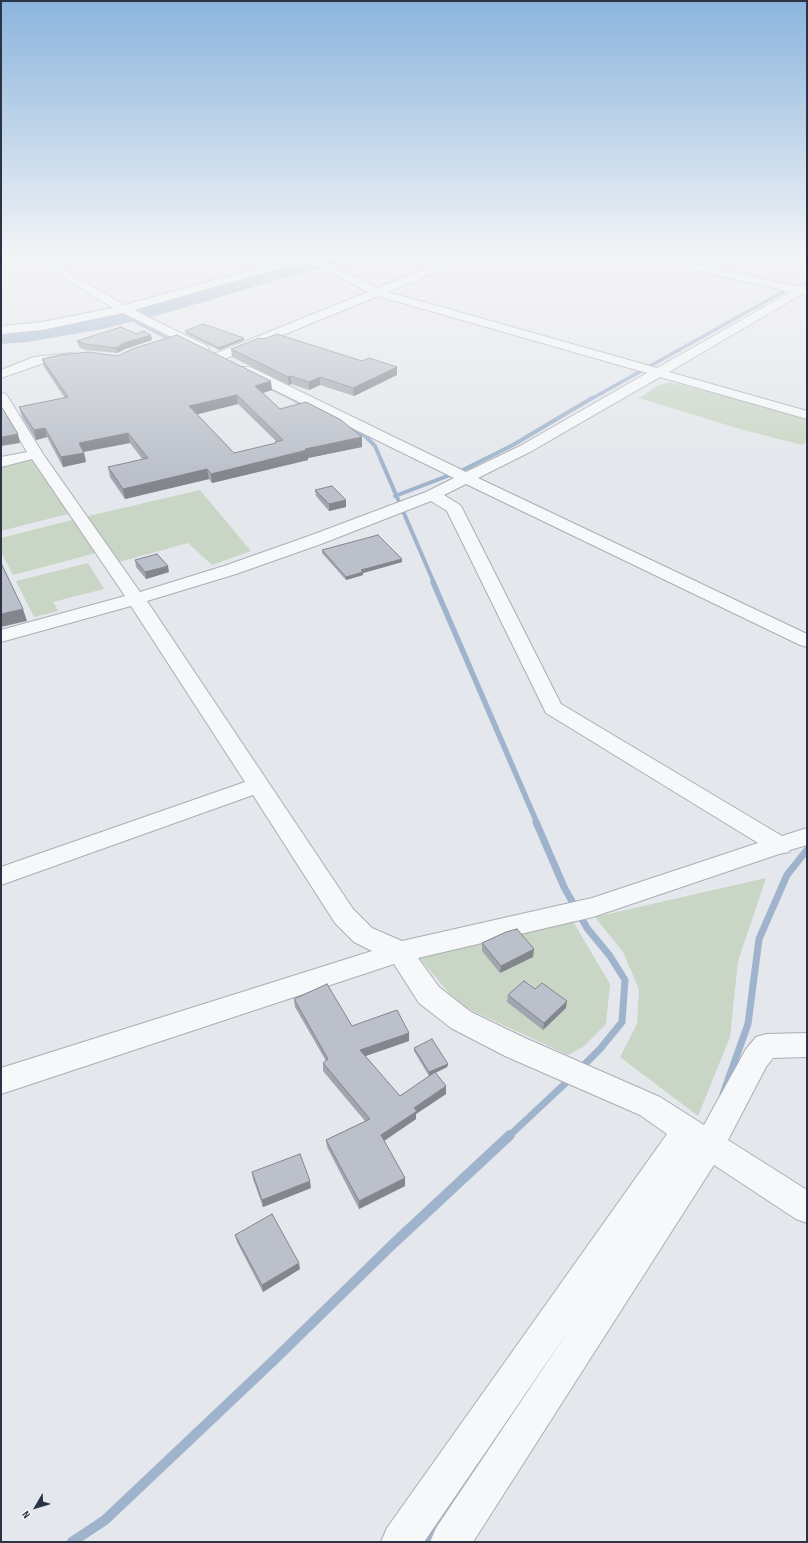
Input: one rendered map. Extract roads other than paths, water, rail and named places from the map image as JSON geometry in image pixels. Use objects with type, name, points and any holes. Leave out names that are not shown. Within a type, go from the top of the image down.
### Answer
[{"type":"street","points":[[166,330],[467,479],[807,641]]},
{"type":"street","points":[[218,357],[284,330]]},
{"type":"street","points":[[508,330],[807,415]]},
{"type":"street","points":[[1,636],[136,599],[230,570],[314,540],[432,494],[467,479],[525,449],[734,330]]},
{"type":"street","points":[[165,342],[180,337]]},
{"type":"street","points":[[1,374],[39,360],[83,356]]},
{"type":"street","points":[[1,397],[36,454],[136,599],[344,916],[363,935],[400,952],[429,995],[461,1020],[515,1047],[650,1106],[807,1208]]},
{"type":"street","points":[[1,451],[36,454]]},
{"type":"street","points":[[1,462],[36,454]]},
{"type":"street","points":[[432,494],[454,508],[553,708],[781,846]]},
{"type":"street","points":[[1,876],[259,785]]},
{"type":"street","points":[[1,1081],[400,952],[593,907],[781,846],[807,836]]},
{"type":"street","points":[[401,1542],[756,1058],[766,1046],[807,1045]]},
{"type":"street","points":[[450,1542],[698,1137]]},
{"type":"waterway","points":[[1,338],[27,336],[65,330]]},
{"type":"waterway","points":[[152,330],[175,342]]},
{"type":"waterway","points":[[591,399],[715,330]]},
{"type":"waterway","points":[[266,386],[292,398]]},
{"type":"waterway","points":[[292,398],[308,407]]},
{"type":"waterway","points":[[396,495],[463,470],[513,445],[592,398]]},
{"type":"waterway","points":[[345,425],[365,436],[375,446],[396,495]]},
{"type":"waterway","points":[[396,495],[434,583]]},
{"type":"waterway","points":[[433,582],[537,823]]},
{"type":"waterway","points":[[536,822],[564,887],[587,928],[610,956],[625,980],[622,1022],[600,1049],[579,1070]]},
{"type":"waterway","points":[[723,1094],[748,1024],[759,939],[787,875],[807,850]]},
{"type":"waterway","points":[[509,1136],[571,1078]]},
{"type":"waterway","points":[[72,1542],[105,1520],[273,1361],[394,1243],[510,1135]]},
{"type":"waterway","points":[[428,1542],[476,1466]]}]
